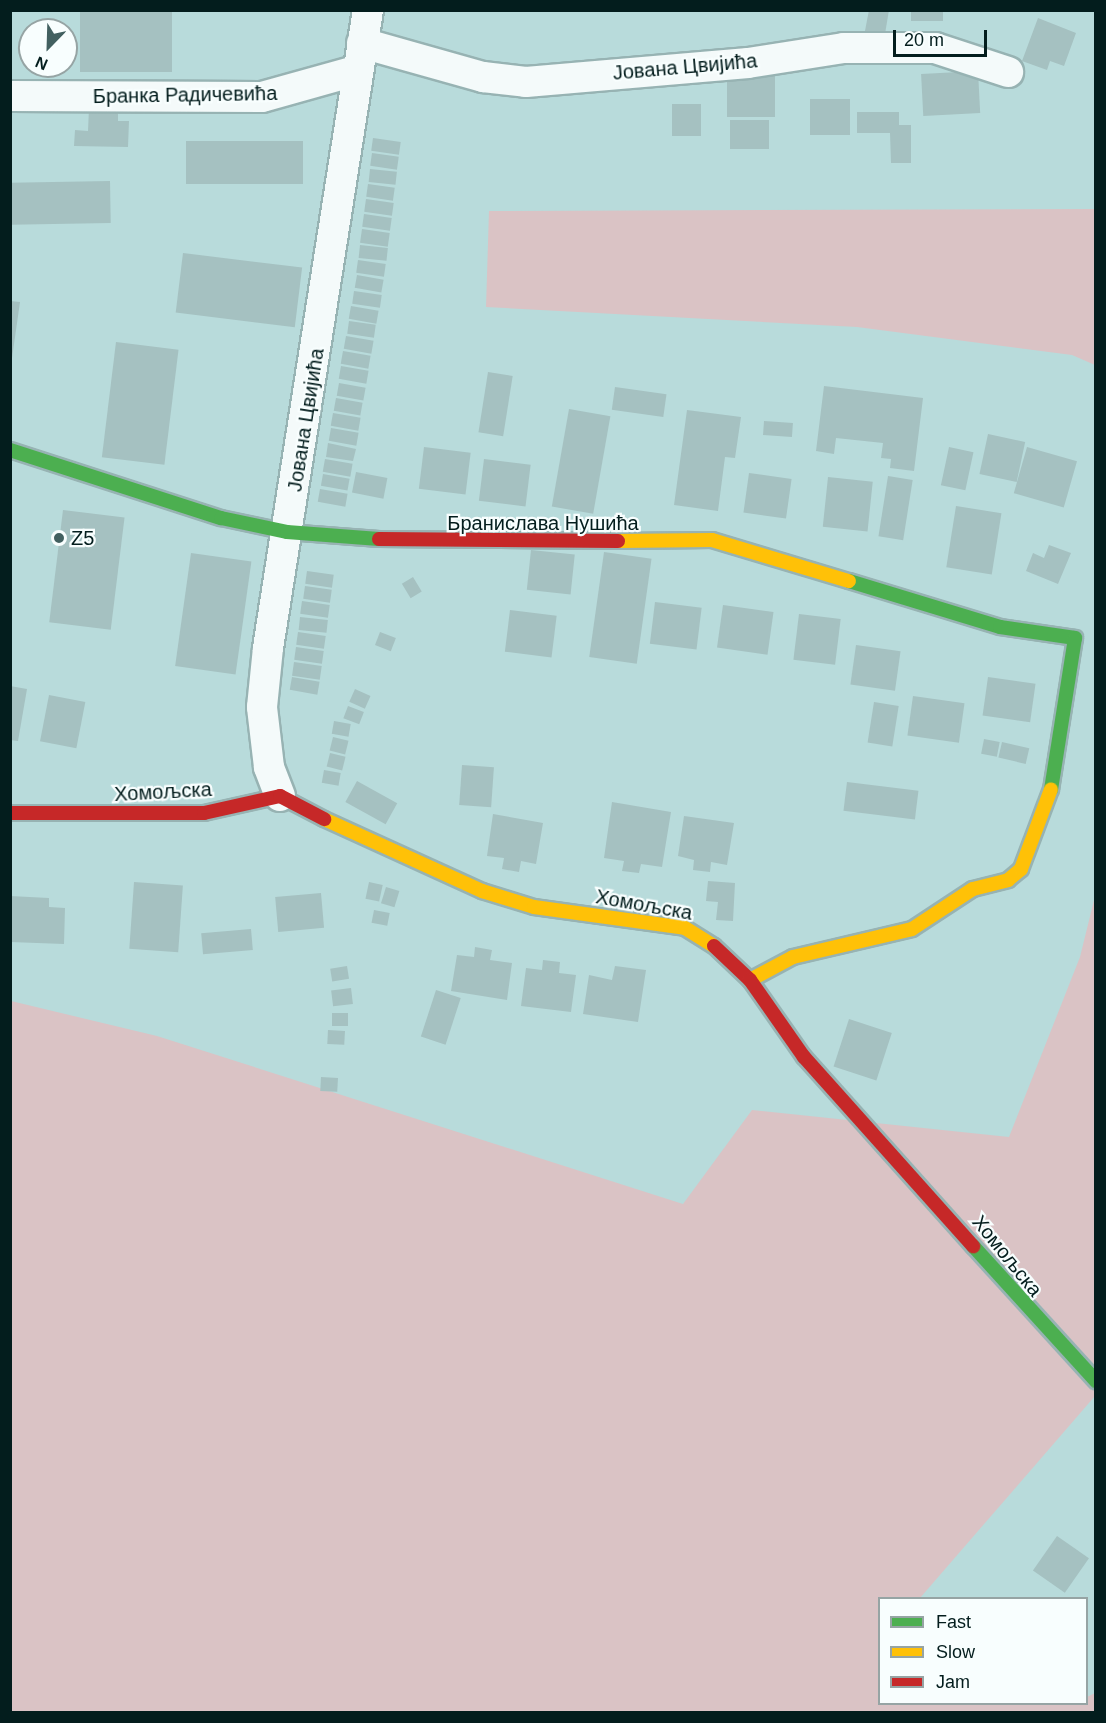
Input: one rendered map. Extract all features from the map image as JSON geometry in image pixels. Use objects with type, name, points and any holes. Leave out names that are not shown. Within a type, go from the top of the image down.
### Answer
[{"type":"street","name":"Јована Цвијића","points":[[280,796],[269,767],[262,707],[359,57],[368,10]]},
{"type":"street","name":"Јована Цвијића","points":[[359,57],[526,82],[748,63],[844,48],[935,48],[1008,72]]},
{"type":"street","name":"Бранка Радичевића","points":[[10,96],[262,97],[359,57]]},
{"type":"street","name":"Бранислава Нушића","points":[[10,450],[221,518],[287,532],[423,543],[712,540],[1000,627],[1076,638],[1048,808],[1021,869],[1008,880],[973,889],[912,929],[793,957],[750,980]]},
{"type":"street","name":"Хомољска","points":[[10,813],[204,813],[280,796],[425,869],[482,891],[534,907],[685,928],[708,940],[750,980],[804,1057],[947,1213],[1046,1333],[1095,1381]]},
{"type":"shaded area","points":[[1095,209],[1095,365],[1072,355],[857,327],[486,307],[489,211]]},
{"type":"shaded area","points":[[1095,896],[1095,1396],[921,1597],[878,1597],[878,1705],[1088,1705],[1088,1696],[1095,1693],[1095,1712],[11,1712],[11,1001],[157,1036],[683,1204],[752,1110],[1009,1137],[1080,957]]},
{"type":"building","points":[[80,10],[172,10],[172,72],[80,72]]},
{"type":"building","points":[[869,10],[889,10],[884,40],[864,36]]},
{"type":"building","points":[[911,10],[943,10],[943,21],[911,21]]},
{"type":"building","points":[[1038,18],[1076,33],[1064,66],[1050,61],[1047,70],[1022,61]]},
{"type":"building","points":[[978,71],[980,113],[923,116],[921,74]]},
{"type":"building","points":[[727,74],[775,74],[775,117],[727,117]]},
{"type":"building","points":[[810,99],[850,99],[850,135],[810,135]]},
{"type":"building","points":[[672,104],[701,104],[701,136],[672,136]]},
{"type":"building","points":[[89,108],[118,109],[118,121],[129,121],[128,147],[74,146],[75,130],[88,131]]},
{"type":"building","points":[[857,112],[899,112],[899,125],[911,125],[911,163],[891,163],[890,133],[857,133]]},
{"type":"building","points":[[730,120],[769,120],[769,149],[730,149]]},
{"type":"building","points":[[373,138],[401,142],[399,155],[371,151]]},
{"type":"building","points":[[186,141],[303,141],[303,184],[186,184]]},
{"type":"building","points":[[372,153],[399,157],[397,170],[370,166]]},
{"type":"building","points":[[370,169],[397,172],[395,185],[369,182]]},
{"type":"building","points":[[110,181],[111,223],[11,225],[10,183]]},
{"type":"building","points":[[368,184],[395,188],[393,201],[366,197]]},
{"type":"building","points":[[366,199],[394,203],[392,216],[364,212]]},
{"type":"building","points":[[364,214],[392,218],[390,231],[362,227]]},
{"type":"building","points":[[362,229],[390,233],[388,247],[360,243]]},
{"type":"building","points":[[360,245],[388,248],[386,261],[359,258]]},
{"type":"building","points":[[183,253],[302,268],[295,327],[176,313]]},
{"type":"building","points":[[358,260],[386,264],[384,277],[356,273]]},
{"type":"building","points":[[357,275],[384,280],[381,292],[355,288]]},
{"type":"building","points":[[354,291],[382,295],[380,308],[352,304]]},
{"type":"building","points":[[10,301],[20,302],[12,358],[10,358]]},
{"type":"building","points":[[351,306],[379,311],[376,324],[349,319]]},
{"type":"building","points":[[349,321],[376,325],[374,338],[347,334]]},
{"type":"building","points":[[346,336],[374,341],[371,354],[344,349]]},
{"type":"building","points":[[116,342],[179,350],[164,465],[102,457]]},
{"type":"building","points":[[343,351],[371,356],[368,369],[341,364]]},
{"type":"building","points":[[341,366],[369,371],[366,384],[339,379]]},
{"type":"building","points":[[488,372],[513,376],[503,436],[478,432]]},
{"type":"building","points":[[339,383],[366,388],[363,400],[337,396]]},
{"type":"building","points":[[824,386],[923,398],[914,471],[890,468],[891,459],[881,458],[883,443],[836,438],[834,454],[816,451]]},
{"type":"building","points":[[615,387],[666,394],[663,417],[612,410]]},
{"type":"building","points":[[336,398],[363,403],[360,415],[334,411]]},
{"type":"building","points":[[569,409],[610,416],[593,514],[552,506]]},
{"type":"building","points":[[687,410],[741,417],[735,458],[725,457],[718,511],[674,505]]},
{"type":"building","points":[[333,413],[361,418],[358,431],[331,426]]},
{"type":"building","points":[[764,421],[793,423],[792,437],[763,435]]},
{"type":"building","points":[[331,428],[359,433],[356,446],[329,441]]},
{"type":"building","points":[[988,434],[1025,442],[1017,482],[979,474]]},
{"type":"building","points":[[328,443],[356,449],[353,461],[326,457]]},
{"type":"building","points":[[424,447],[471,453],[466,494],[419,489]]},
{"type":"building","points":[[949,447],[973,452],[965,490],[941,485]]},
{"type":"building","points":[[1027,447],[1077,461],[1064,507],[1014,493]]},
{"type":"building","points":[[325,459],[353,464],[350,477],[323,472]]},
{"type":"building","points":[[484,459],[531,465],[526,506],[479,501]]},
{"type":"building","points":[[356,472],[387,478],[383,499],[352,493]]},
{"type":"building","points":[[749,473],[792,479],[786,519],[743,513]]},
{"type":"building","points":[[323,474],[350,479],[348,491],[321,486]]},
{"type":"building","points":[[888,476],[913,480],[903,540],[878,536]]},
{"type":"building","points":[[828,477],[873,482],[868,531],[823,527]]},
{"type":"building","points":[[320,489],[348,494],[345,507],[318,502]]},
{"type":"building","points":[[956,506],[1001,513],[992,574],[946,567]]},
{"type":"building","points":[[63,510],[125,518],[111,630],[49,622]]},
{"type":"building","points":[[1049,545],[1071,553],[1058,584],[1026,571],[1033,553],[1044,558]]},
{"type":"building","points":[[531,550],[575,555],[571,594],[527,590]]},
{"type":"building","points":[[604,552],[652,559],[637,664],[589,657]]},
{"type":"building","points":[[191,553],[251,561],[236,674],[175,666]]},
{"type":"building","points":[[307,571],[334,575],[332,588],[305,584]]},
{"type":"building","points":[[413,577],[422,592],[411,598],[402,584]]},
{"type":"building","points":[[305,586],[332,590],[330,603],[303,599]]},
{"type":"building","points":[[302,601],[330,605],[328,618],[300,614]]},
{"type":"building","points":[[655,602],[702,608],[697,649],[650,644]]},
{"type":"building","points":[[723,605],[774,612],[768,655],[717,648]]},
{"type":"building","points":[[510,610],[557,616],[552,657],[505,652]]},
{"type":"building","points":[[799,614],[841,619],[835,665],[793,660]]},
{"type":"building","points":[[300,617],[328,620],[326,633],[299,630]]},
{"type":"building","points":[[298,632],[326,636],[324,649],[296,645]]},
{"type":"building","points":[[380,632],[396,638],[391,651],[375,645]]},
{"type":"building","points":[[856,645],[901,651],[895,691],[850,685]]},
{"type":"building","points":[[296,647],[324,651],[322,664],[294,660]]},
{"type":"building","points":[[294,662],[322,666],[320,680],[292,676]]},
{"type":"building","points":[[292,677],[320,682],[317,695],[290,690]]},
{"type":"building","points":[[988,677],[1036,684],[1030,722],[983,716]]},
{"type":"building","points":[[10,686],[27,689],[18,741],[10,740]]},
{"type":"building","points":[[355,689],[371,696],[365,709],[349,702]]},
{"type":"building","points":[[49,695],[85,702],[76,748],[40,741]]},
{"type":"building","points":[[913,696],[964,703],[959,743],[907,736]]},
{"type":"building","points":[[874,702],[899,706],[892,746],[868,742]]},
{"type":"building","points":[[348,706],[364,712],[359,724],[343,718]]},
{"type":"building","points":[[334,721],[351,724],[348,737],[332,734]]},
{"type":"building","points":[[333,737],[349,741],[345,754],[330,751]]},
{"type":"building","points":[[984,739],[1000,742],[997,757],[981,754]]},
{"type":"building","points":[[1002,742],[1029,748],[1026,764],[998,758]]},
{"type":"building","points":[[330,753],[346,757],[342,770],[327,767]]},
{"type":"building","points":[[462,765],[494,767],[491,807],[459,805]]},
{"type":"building","points":[[324,770],[341,773],[338,786],[322,783]]},
{"type":"building","points":[[357,781],[397,803],[386,824],[345,802]]},
{"type":"building","points":[[847,782],[918,791],[915,820],[843,811]]},
{"type":"building","points":[[612,802],[671,812],[662,867],[641,864],[639,873],[622,871],[624,861],[604,858]]},
{"type":"building","points":[[493,814],[543,823],[536,864],[521,861],[519,872],[502,869],[504,858],[487,856]]},
{"type":"building","points":[[684,816],[734,823],[727,865],[711,862],[710,872],[693,870],[694,860],[678,856]]},
{"type":"building","points":[[708,881],[735,883],[733,921],[716,920],[718,902],[706,901]]},
{"type":"building","points":[[134,882],[183,885],[178,952],[129,949]]},
{"type":"building","points":[[369,882],[383,885],[379,902],[365,899]]},
{"type":"building","points":[[386,887],[399,891],[394,907],[381,903]]},
{"type":"building","points":[[321,893],[324,928],[278,932],[275,897]]},
{"type":"building","points":[[10,896],[49,898],[49,907],[65,908],[64,944],[10,942]]},
{"type":"building","points":[[374,910],[390,913],[387,926],[372,923]]},
{"type":"building","points":[[251,929],[253,950],[203,954],[201,933]]},
{"type":"building","points":[[475,947],[492,950],[490,960],[512,963],[507,1000],[451,991],[457,955],[474,957]]},
{"type":"building","points":[[543,960],[560,962],[559,973],[576,975],[571,1012],[521,1006],[526,968],[542,970]]},
{"type":"building","points":[[347,966],[349,979],[332,981],[330,969]]},
{"type":"building","points":[[615,966],[646,970],[638,1022],[583,1014],[589,975],[612,980]]},
{"type":"building","points":[[351,988],[353,1004],[333,1006],[331,990]]},
{"type":"building","points":[[436,990],[461,998],[446,1045],[421,1037]]},
{"type":"building","points":[[332,1013],[348,1013],[348,1026],[332,1026]]},
{"type":"building","points":[[849,1019],[892,1033],[876,1080],[834,1067]]},
{"type":"building","points":[[328,1030],[345,1031],[344,1045],[327,1044]]},
{"type":"building","points":[[321,1077],[338,1078],[337,1092],[320,1091]]},
{"type":"building","points":[[1057,1536],[1089,1558],[1065,1593],[1033,1570]]},
{"type":"traffic: fast","points":[[10,450],[221,518],[287,532],[379,539]]},
{"type":"traffic: fast","points":[[849,581],[1000,627],[1075,638],[1051,789]]},
{"type":"traffic: fast","points":[[973,1246],[1096,1381]]},
{"type":"traffic: slow","points":[[618,541],[712,540],[849,581]]},
{"type":"traffic: slow","points":[[750,980],[793,957],[912,929],[973,889],[1008,880],[1021,869],[1051,789]]},
{"type":"traffic: slow","points":[[324,819],[482,891],[534,907],[685,928],[714,946]]},
{"type":"traffic: jam","points":[[379,539],[618,541]]},
{"type":"traffic: jam","points":[[10,813],[204,813],[280,796],[324,819]]},
{"type":"traffic: jam","points":[[714,946],[750,980],[804,1057],[973,1246]]},
{"type":"place","name":"Z5","points":[[59,538]]}]
